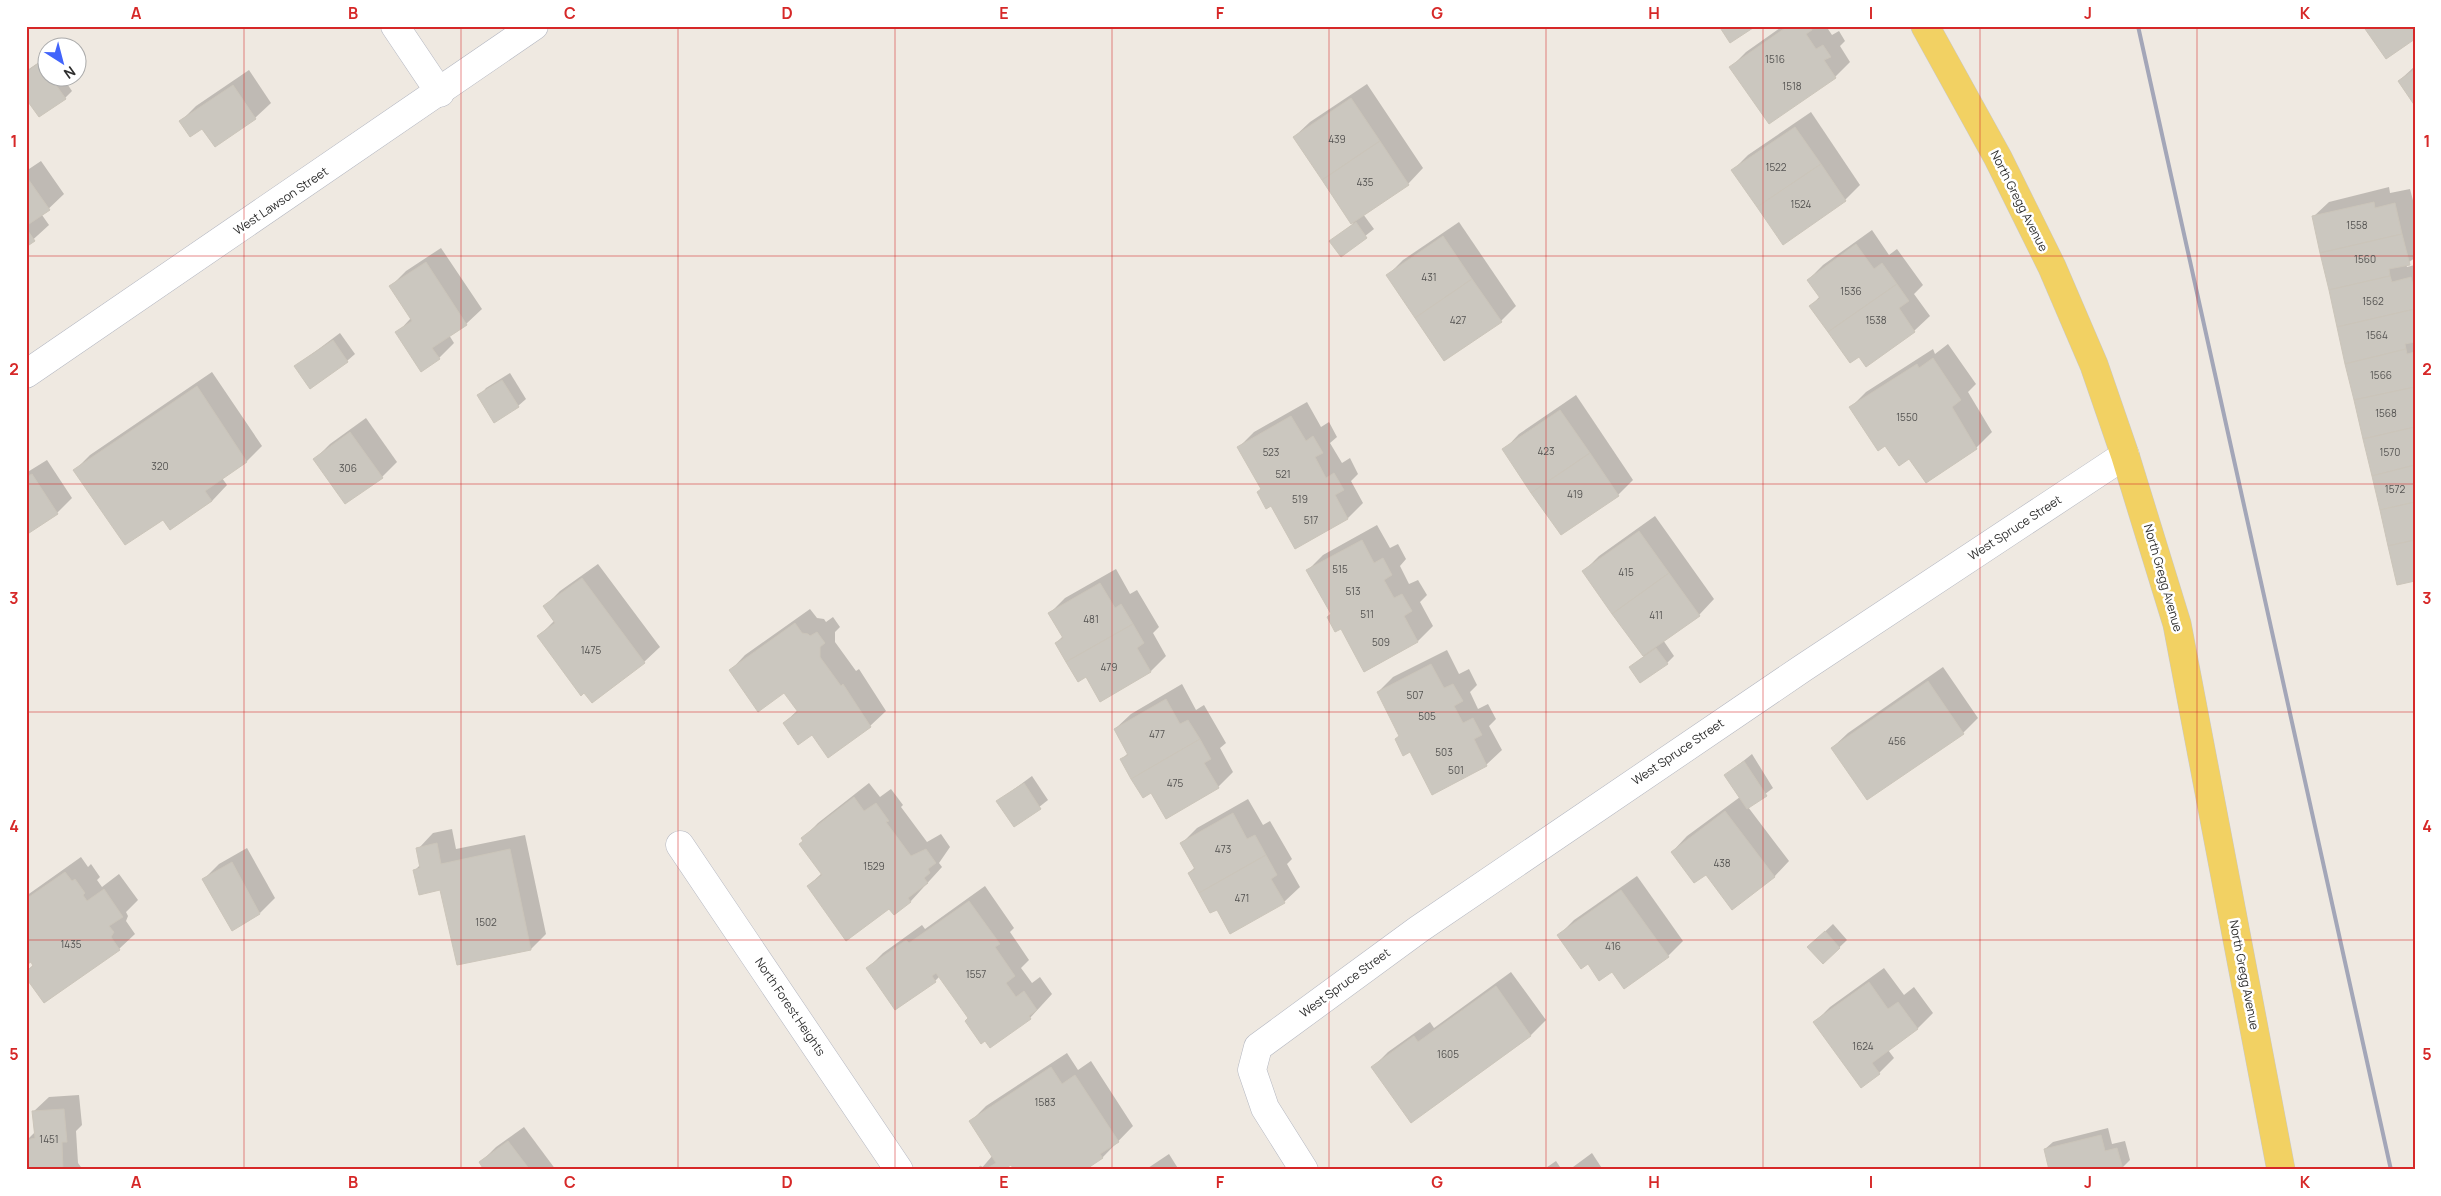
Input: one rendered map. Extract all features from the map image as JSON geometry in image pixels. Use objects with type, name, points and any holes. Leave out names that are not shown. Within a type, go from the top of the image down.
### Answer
[{"type":"main road","name":"North Gregg Avenue","points":[[1925,26],[1998,158],[2052,267],[2094,365],[2126,455],[2177,624],[2281,1170]]},
{"type":"street","points":[[396,26],[440,92]]},
{"type":"street","name":"West Lawson Street","points":[[26,374],[534,26]]},
{"type":"street","name":"West Spruce Street","points":[[1304,1170],[1266,1108],[1252,1070],[1258,1047],[1419,930],[1803,668],[2126,455]]},
{"type":"street","name":"North Forest Heights","points":[[680,845],[900,1170]]},
{"type":"building","points":[[1719,26],[1756,26],[1730,43]]},
{"type":"building","points":[[1788,26],[1810,26],[1812,30],[1806,34],[1816,49],[1823,45],[1831,57],[1824,60],[1836,78],[1769,124],[1729,67]]},
{"type":"building","points":[[2363,26],[2415,26],[2415,39],[2386,59]]},
{"type":"building","points":[[38,63],[38,88],[58,88],[66,99],[39,117],[26,99],[26,72]]},
{"type":"building","points":[[2415,69],[2415,106],[2398,81]]},
{"type":"building","points":[[233,85],[256,119],[215,147],[202,129],[190,137],[179,121]]},
{"type":"building","points":[[1351,98],[1380,141],[1322,180],[1293,137]]},
{"type":"building","points":[[1795,127],[1821,164],[1757,207],[1731,170]]},
{"type":"building","points":[[1380,141],[1409,185],[1351,224],[1322,180]]},
{"type":"building","points":[[1821,164],[1846,201],[1783,245],[1757,207]]},
{"type":"building","points":[[26,176],[50,210],[26,226]]},
{"type":"building","points":[[2374,202],[2375,208],[2395,203],[2402,234],[2320,253],[2312,216]]},
{"type":"building","points":[[1356,222],[1367,238],[1341,257],[1329,241]]},
{"type":"building","points":[[26,228],[35,241],[26,247]]},
{"type":"building","points":[[2402,234],[2410,265],[2389,269],[2390,276],[2329,290],[2320,253]]},
{"type":"building","points":[[1443,236],[1472,279],[1415,318],[1386,275]]},
{"type":"building","points":[[1856,244],[1874,269],[1882,263],[1897,284],[1828,332],[1809,306],[1820,298],[1807,280]]},
{"type":"building","points":[[426,262],[467,325],[432,348],[440,359],[421,372],[395,332],[412,321],[389,286]]},
{"type":"building","points":[[2390,276],[2392,282],[2411,277],[2415,293],[2415,309],[2337,327],[2329,290]]},
{"type":"building","points":[[1472,279],[1502,322],[1444,361],[1415,318]]},
{"type":"building","points":[[1897,284],[1909,301],[1899,308],[1915,332],[1866,367],[1859,357],[1850,363],[1828,332]]},
{"type":"building","points":[[2415,309],[2415,342],[2405,344],[2406,349],[2345,364],[2337,327]]},
{"type":"building","points":[[333,340],[348,362],[310,389],[294,366]]},
{"type":"building","points":[[2406,349],[2407,354],[2415,352],[2415,387],[2354,400],[2345,364]]},
{"type":"building","points":[[1933,358],[1961,400],[1952,407],[1977,449],[1926,483],[1909,459],[1899,466],[1885,446],[1878,451],[1849,407],[1917,364],[1919,368]]},
{"type":"building","points":[[502,380],[519,407],[494,423],[477,395]]},
{"type":"building","points":[[197,386],[247,462],[205,491],[212,501],[170,530],[163,520],[125,545],[73,470]]},
{"type":"building","points":[[2415,387],[2415,427],[2363,439],[2354,400]]},
{"type":"building","points":[[1560,410],[1590,453],[1531,493],[1502,449]]},
{"type":"building","points":[[1291,416],[1306,441],[1313,436],[1323,453],[1315,457],[1326,478],[1334,473],[1344,490],[1335,495],[1348,519],[1295,549],[1271,506],[1266,509],[1257,492],[1261,489],[1237,447]]},
{"type":"building","points":[[2415,427],[2415,465],[2372,476],[2363,439]]},
{"type":"building","points":[[350,432],[383,478],[345,504],[313,459]]},
{"type":"building","points":[[1590,453],[1619,496],[1561,535],[1531,493]]},
{"type":"building","points":[[2415,465],[2415,502],[2380,510],[2372,476]]},
{"type":"building","points":[[32,474],[58,514],[26,535],[26,477]]},
{"type":"building","points":[[2415,502],[2415,540],[2388,546],[2380,510]]},
{"type":"building","points":[[1639,531],[1669,573],[1612,614],[1582,571]]},
{"type":"building","points":[[1362,540],[1374,563],[1383,558],[1392,575],[1384,580],[1394,598],[1402,594],[1412,611],[1404,616],[1418,642],[1364,672],[1341,629],[1335,632],[1327,617],[1331,614],[1306,570]]},
{"type":"building","points":[[2415,540],[2415,581],[2397,585],[2388,546]]},
{"type":"building","points":[[1669,573],[1700,616],[1643,656],[1612,614]]},
{"type":"building","points":[[582,578],[645,663],[592,703],[584,693],[581,696],[537,636],[555,623],[543,606]]},
{"type":"building","points":[[1100,583],[1115,608],[1121,604],[1133,624],[1066,662],[1055,643],[1063,638],[1048,613]]},
{"type":"building","points":[[795,623],[802,633],[810,636],[817,632],[825,643],[820,647],[820,657],[841,686],[843,684],[871,727],[828,758],[812,735],[798,745],[783,723],[798,712],[784,693],[758,712],[729,670]]},
{"type":"building","points":[[1133,624],[1144,643],[1137,648],[1151,672],[1100,702],[1086,677],[1078,682],[1066,662]]},
{"type":"building","points":[[1656,648],[1668,664],[1640,683],[1629,667]]},
{"type":"building","points":[[1431,664],[1444,688],[1453,684],[1463,701],[1454,706],[1463,723],[1473,718],[1482,735],[1474,739],[1487,766],[1432,795],[1410,752],[1403,756],[1395,739],[1399,736],[1377,692]]},
{"type":"building","points":[[1928,681],[1964,734],[1867,800],[1831,748]]},
{"type":"building","points":[[1166,699],[1180,724],[1188,720],[1200,739],[1131,779],[1120,759],[1128,755],[1114,729]]},
{"type":"building","points":[[1200,739],[1211,759],[1204,763],[1219,788],[1166,819],[1151,793],[1143,798],[1131,779]]},
{"type":"building","points":[[1744,761],[1767,796],[1747,809],[1724,775]]},
{"type":"building","points":[[1024,783],[1041,809],[1014,827],[996,801]]},
{"type":"building","points":[[854,797],[864,811],[876,803],[889,821],[886,822],[911,856],[926,849],[936,863],[928,869],[930,873],[924,878],[928,883],[908,898],[911,902],[894,915],[889,909],[846,941],[807,886],[822,875],[799,844],[803,841],[801,838]]},
{"type":"building","points":[[1725,811],[1775,877],[1732,910],[1706,875],[1694,883],[1671,852]]},
{"type":"building","points":[[1233,813],[1247,839],[1255,835],[1266,855],[1199,893],[1188,873],[1195,869],[1180,843]]},
{"type":"building","points":[[437,843],[441,864],[510,849],[531,950],[457,965],[440,890],[419,895],[413,870],[420,868],[416,848]]},
{"type":"building","points":[[1266,855],[1277,875],[1271,879],[1285,903],[1230,934],[1217,910],[1210,913],[1199,893]]},
{"type":"building","points":[[232,862],[260,914],[232,931],[202,879]]},
{"type":"building","points":[[65,872],[72,881],[75,879],[85,893],[83,895],[87,901],[104,889],[123,917],[109,926],[114,932],[111,937],[120,950],[44,1003],[26,978],[26,971],[33,966],[31,962],[26,965],[26,899]]},
{"type":"building","points":[[1621,890],[1669,957],[1624,989],[1612,972],[1599,981],[1588,964],[1581,969],[1557,935]]},
{"type":"building","points":[[969,901],[1000,944],[995,947],[1015,976],[1006,983],[1016,997],[1024,991],[1037,1010],[1029,1016],[1031,1019],[990,1048],[985,1041],[981,1044],[965,1021],[968,1018],[936,973],[932,976],[936,982],[895,1010],[866,968],[906,940],[909,943]]},
{"type":"building","points":[[1825,931],[1840,948],[1823,964],[1807,947]]},
{"type":"building","points":[[1869,982],[1888,1009],[1898,1002],[1918,1029],[1872,1063],[1880,1074],[1861,1088],[1813,1022]]},
{"type":"building","points":[[1496,986],[1531,1036],[1411,1123],[1371,1067],[1414,1036],[1418,1042]]},
{"type":"building","points":[[1051,1067],[1062,1084],[1075,1075],[1119,1142],[1100,1154],[1103,1158],[1085,1170],[1014,1170],[1011,1165],[1003,1170],[978,1170],[980,1166],[986,1169],[996,1163],[969,1121]]},
{"type":"building","points":[[64,1109],[67,1142],[62,1142],[63,1170],[26,1170],[26,1140],[35,1138],[32,1111]]},
{"type":"building","points":[[2101,1135],[2105,1151],[2117,1148],[2123,1169],[2049,1170],[2044,1149]]},
{"type":"building","points":[[508,1141],[530,1170],[484,1170],[479,1162]]},
{"type":"railway","points":[[2138,26],[2391,1170]]}]
